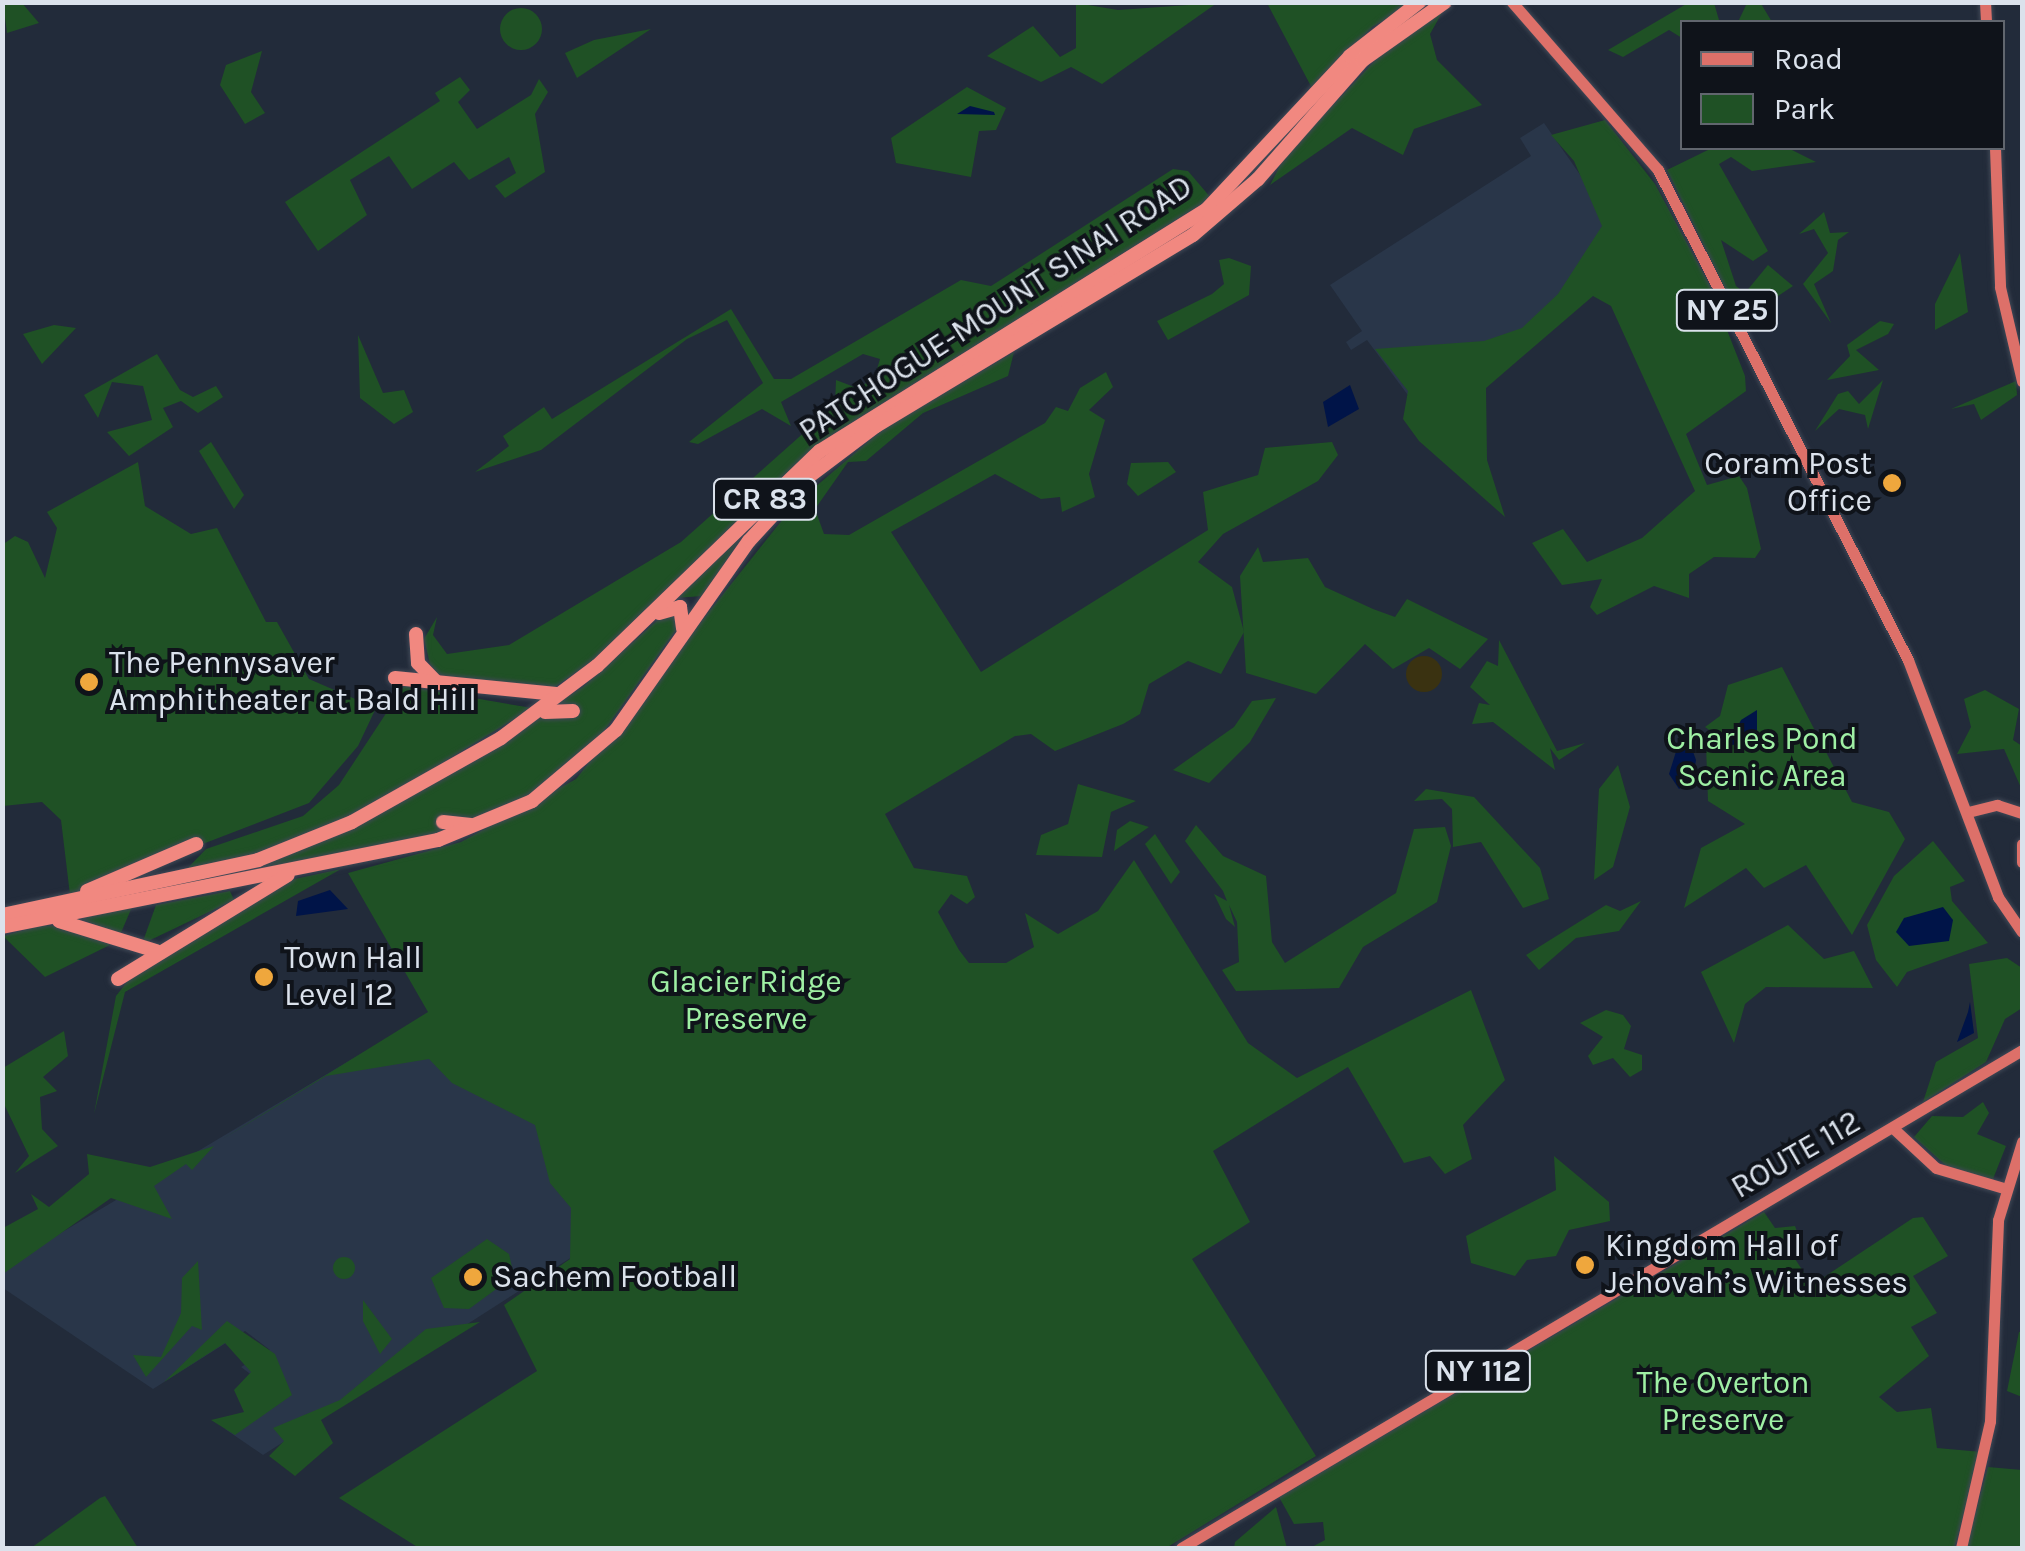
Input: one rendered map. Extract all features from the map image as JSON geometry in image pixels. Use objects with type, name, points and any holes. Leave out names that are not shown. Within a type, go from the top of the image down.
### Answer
[{"type":"highway","name":"PATCHOGUE-MOUNT SINAI ROAD","points":[[4,920],[133,895],[174,875],[332,831],[516,728],[628,638],[820,450],[1206,210],[1350,56],[1419,2]]},
{"type":"highway","name":"PATCHOGUE-MOUNT SINAI ROAD","points":[[174,875],[346,859],[506,815],[556,785],[616,730],[749,541],[818,469],[1192,236],[1248,189],[1373,50],[1445,2]]},
{"type":"highway","points":[[628,638],[665,607],[682,609],[686,623],[660,668]]},
{"type":"highway","points":[[416,634],[422,670],[446,687]]},
{"type":"highway","points":[[395,678],[538,698],[578,682]]},
{"type":"highway","points":[[516,728],[555,707],[572,710]]},
{"type":"highway","points":[[556,785],[582,748]]},
{"type":"highway","points":[[425,795],[467,758]]},
{"type":"highway","points":[[443,822],[506,815]]},
{"type":"highway","points":[[4,920],[174,875],[196,844]]},
{"type":"highway","points":[[118,979],[156,951],[280,879],[346,859]]},
{"type":"highway","points":[[4,920],[71,922],[156,951]]},
{"type":"main road","name":"NY 25","points":[[1512,2],[1658,170],[1908,660],[1998,898],[2022,932]]},
{"type":"main road","points":[[1995,150],[2000,288],[2022,381]]},
{"type":"main road","points":[[1968,812],[1998,805],[2022,813]]},
{"type":"main road","points":[[2022,844],[2022,862]]},
{"type":"main road","name":"ROUTE 112","points":[[1181,1548],[1894,1130],[2022,1050]]},
{"type":"main road","points":[[1894,1130],[1936,1168],[2007,1189]]},
{"type":"main road","points":[[1961,1548],[1984,1462],[1993,1271],[2007,1189],[2022,1142]]},
{"type":"shaded area","points":[[970,106],[994,112],[995,115],[957,114]]},
{"type":"shaded area","points":[[1544,123],[1641,262],[1416,406],[1367,340],[1351,350],[1346,342],[1362,331],[1330,285],[1531,156],[1520,138]]},
{"type":"shaded area","points":[[1350,385],[1359,409],[1328,427],[1323,402]]},
{"type":"shaded area","points":[[1757,710],[1757,744],[1728,745],[1741,720]]},
{"type":"shaded area","points":[[1684,726],[1696,760],[1693,779],[1679,789],[1669,774]]},
{"type":"shaded area","points":[[330,890],[348,909],[296,916],[298,901]]},
{"type":"shaded area","points":[[1943,907],[1953,920],[1949,941],[1909,946],[1896,932],[1904,918]]},
{"type":"shaded area","points":[[493,975],[625,1223],[263,1455],[225,1429],[277,1394],[241,1367],[270,1350],[245,1331],[153,1389],[3,1288],[2,1268]]},
{"type":"shaded area","points":[[1970,1002],[1974,1033],[1957,1042],[1968,1012]]},
{"type":"green space","points":[[3,2],[22,3],[39,23],[7,33]]},
{"type":"green space","points":[[1760,2],[1771,20],[1739,20],[1747,3]]},
{"type":"green space","points":[[1076,3],[1118,10],[1217,3],[1102,84],[1071,67],[1041,82],[987,56],[1033,26],[1060,57],[1076,48]]},
{"type":"green space","points":[[1267,3],[1414,3],[1372,27],[1313,90]]},
{"type":"green space","points":[[1688,3],[1714,3],[1719,20],[1680,20],[1680,37],[1669,30],[1623,57],[1608,50]]},
{"type":"green space","points":[[521,8],[536,14],[542,29],[536,44],[521,50],[506,44],[500,29],[506,14]]},
{"type":"green space","points":[[1443,11],[1430,34],[1437,60],[1482,105],[1414,129],[1403,155],[1352,128],[1270,185],[1285,156],[1385,50]]},
{"type":"green space","points":[[651,29],[577,78],[565,53],[594,40]]},
{"type":"green space","points":[[262,51],[251,92],[265,113],[245,124],[220,85],[226,65]]},
{"type":"green space","points":[[460,77],[470,90],[458,102],[477,129],[531,95],[539,79],[548,92],[535,114],[545,172],[505,198],[495,186],[516,173],[509,157],[469,180],[454,162],[412,189],[389,156],[350,180],[367,215],[318,251],[285,202],[440,101],[435,93]]},
{"type":"green space","points":[[967,87],[1006,108],[996,130],[979,131],[971,177],[896,163],[891,138]]},
{"type":"green space","points":[[1605,120],[1655,184],[1709,284],[1745,376],[1746,391],[1686,434],[1707,485],[1739,476],[1747,488],[1761,549],[1755,558],[1714,557],[1689,574],[1689,598],[1654,586],[1597,615],[1590,607],[1602,579],[1562,585],[1532,543],[1563,529],[1587,562],[1642,538],[1695,491],[1611,306],[1593,296],[1486,388],[1487,460],[1505,517],[1419,441],[1403,419],[1408,391],[1375,349],[1484,341],[1522,328],[1558,294],[1602,226],[1574,161],[1551,135]]},
{"type":"green space","points":[[1708,150],[1792,150],[1816,162],[1752,171],[1731,157],[1719,164],[1768,251],[1753,261],[1721,240],[1736,286],[1745,293],[1768,265],[1793,286],[1741,321],[1667,170]]},
{"type":"green space","points":[[1173,169],[1188,171],[1211,198],[827,438],[601,655],[549,691],[439,675],[430,664],[424,639],[437,617],[433,635],[447,654],[509,645],[681,542],[835,405],[836,380],[857,388],[874,379],[880,359],[863,354],[781,402],[791,426],[762,409],[698,444],[689,442],[763,383],[727,320],[687,339],[541,450],[475,472],[509,446],[503,436],[544,407],[552,419],[731,309],[774,379],[791,379],[961,280],[991,286]]},
{"type":"green space","points":[[1824,212],[1830,233],[1849,232],[1838,240],[1833,271],[1814,284],[1831,323],[1803,284],[1828,253],[1814,229],[1799,234]]},
{"type":"green space","points":[[1960,253],[1968,312],[1935,330],[1935,304]]},
{"type":"green space","points":[[1229,258],[1251,266],[1249,295],[1168,340],[1157,321],[1224,284],[1219,260]]},
{"type":"green space","points":[[1880,321],[1894,324],[1888,334],[1856,350],[1879,370],[1827,380],[1850,356],[1847,345]]},
{"type":"green space","points":[[54,325],[76,328],[42,364],[23,334]]},
{"type":"green space","points":[[358,335],[383,393],[404,390],[413,412],[394,424],[360,398]]},
{"type":"green space","name":"Glacier Ridge Preserve","points":[[1014,352],[1008,376],[923,413],[866,461],[848,462],[815,509],[824,534],[849,535],[1045,423],[1056,407],[1068,411],[1080,388],[1106,372],[1113,387],[1089,410],[1105,420],[1089,474],[1095,497],[1062,512],[1060,497],[1041,499],[995,474],[891,532],[981,672],[1208,530],[1203,492],[1258,475],[1265,448],[1332,442],[1338,455],[1318,481],[1223,534],[1198,562],[1232,587],[1244,632],[1221,674],[1188,661],[1149,684],[1140,714],[1123,724],[1055,751],[1031,734],[1015,736],[885,814],[914,868],[967,876],[975,897],[967,904],[951,894],[938,912],[959,950],[969,963],[1006,963],[1034,947],[1025,913],[1058,934],[1098,911],[1134,860],[1248,1043],[1297,1078],[1471,990],[1505,1080],[1463,1125],[1472,1159],[1445,1174],[1430,1156],[1404,1163],[1348,1067],[1213,1151],[1250,1222],[1192,1259],[1316,1456],[1166,1548],[419,1548],[339,1498],[537,1371],[504,1305],[570,1259],[571,1208],[550,1183],[535,1125],[452,1083],[429,1059],[326,1076],[221,1140],[428,1012],[348,873],[461,842],[576,779],[794,505],[882,430]]},
{"type":"green space","points":[[157,354],[180,390],[193,397],[216,386],[223,397],[198,413],[181,401],[163,408],[173,427],[129,456],[107,432],[152,420],[143,386],[112,382],[98,418],[84,395]]},
{"type":"green space","points":[[1883,380],[1868,429],[1865,415],[1839,409],[1815,431],[1838,394],[1848,391],[1859,404]]},
{"type":"green space","points":[[2016,381],[2017,395],[1981,420],[1974,404],[1951,409]]},
{"type":"green space","points":[[211,442],[244,495],[234,509],[199,451]]},
{"type":"green space","points":[[138,462],[145,506],[191,534],[217,528],[266,622],[277,622],[309,679],[376,708],[358,746],[309,803],[70,895],[61,820],[42,802],[3,806],[2,545],[15,536],[28,542],[45,578],[57,528],[47,512]]},
{"type":"green space","points":[[1168,462],[1176,472],[1138,496],[1127,484],[1131,463]]},
{"type":"green space","points":[[736,539],[739,541],[703,596],[675,598]]},
{"type":"green space","points":[[1258,547],[1263,562],[1308,558],[1325,587],[1373,609],[1395,617],[1407,599],[1488,639],[1460,669],[1429,648],[1393,669],[1365,644],[1316,694],[1246,673],[1240,576]]},
{"type":"green space","points":[[670,609],[683,620],[579,766],[467,832],[234,875],[343,833],[583,687]]},
{"type":"green space","points":[[1499,640],[1557,751],[1585,743],[1559,760],[1550,748],[1555,770],[1493,722],[1472,724],[1479,703],[1490,705],[1470,687],[1487,661],[1498,666]]},
{"type":"green space","name":"Charles Pond Scenic Area","points":[[1782,667],[1852,802],[1889,812],[1905,839],[1852,935],[1806,865],[1764,888],[1746,868],[1684,908],[1701,848],[1745,824],[1708,801],[1706,745],[1718,736],[1705,727],[1720,716],[1728,685]]},
{"type":"green space","points":[[404,686],[532,708],[357,815],[277,850],[184,872],[206,849],[303,816],[339,785]]},
{"type":"green space","points":[[1985,690],[2019,709],[2013,740],[2022,746],[2022,790],[2004,749],[1957,754],[1971,727],[1964,699]]},
{"type":"green space","points":[[1276,698],[1250,742],[1209,783],[1173,770],[1234,727],[1252,701]]},
{"type":"green space","points":[[1618,765],[1630,807],[1613,867],[1594,880],[1599,789]]},
{"type":"green space","points":[[1078,784],[1136,801],[1111,812],[1102,857],[1036,855],[1041,835],[1068,824]]},
{"type":"green space","points":[[1426,789],[1474,797],[1540,868],[1549,899],[1523,908],[1481,842],[1453,847],[1452,809],[1442,799],[1414,801]]},
{"type":"green space","points":[[1130,821],[1149,827],[1114,851],[1117,830]]},
{"type":"green space","points":[[1196,825],[1223,856],[1266,876],[1272,942],[1285,963],[1396,893],[1414,829],[1445,827],[1451,846],[1437,902],[1363,947],[1339,988],[1236,991],[1222,970],[1239,962],[1237,922],[1229,905],[1235,927],[1226,919],[1214,894],[1227,901],[1223,891],[1185,841]]},
{"type":"green space","points":[[1155,834],[1180,872],[1171,884],[1145,844]]},
{"type":"green space","points":[[1933,841],[1965,881],[1950,887],[1952,901],[1988,943],[1907,972],[1897,987],[1876,960],[1867,925],[1894,876]]},
{"type":"green space","points":[[341,869],[125,992],[94,1114],[116,996],[137,969],[290,880]]},
{"type":"green space","points":[[230,891],[234,900],[142,944],[156,905]]},
{"type":"green space","points":[[1641,901],[1619,931],[1576,938],[1539,970],[1526,955],[1606,905],[1620,911]]},
{"type":"green space","points":[[132,907],[120,935],[81,919],[90,916]]},
{"type":"green space","points":[[42,925],[69,927],[114,943],[45,977],[3,936]]},
{"type":"green space","points":[[1788,925],[1824,959],[1854,951],[1873,988],[1766,987],[1745,1004],[1734,1043],[1701,972]]},
{"type":"green space","points":[[2007,958],[2022,968],[2022,1008],[2005,1019],[1986,1062],[1923,1102],[1936,1062],[1978,1038],[1969,964]]},
{"type":"green space","points":[[1606,1010],[1623,1015],[1631,1026],[1624,1049],[1642,1055],[1642,1070],[1630,1077],[1613,1058],[1593,1065],[1588,1056],[1603,1037],[1580,1023]]},
{"type":"green space","points":[[64,1031],[68,1056],[43,1077],[57,1091],[40,1097],[42,1129],[58,1146],[15,1173],[29,1156],[3,1102],[3,1068]]},
{"type":"green space","points":[[1983,1102],[1989,1113],[1977,1134],[2006,1146],[1993,1179],[1952,1171],[1914,1137],[1932,1116],[1963,1117]]},
{"type":"green space","points":[[214,1146],[192,1170],[186,1164],[154,1186],[172,1219],[111,1198],[3,1274],[3,1228],[38,1209],[31,1194],[49,1207],[89,1174],[87,1154],[150,1167]]},
{"type":"green space","points":[[1554,1156],[1609,1202],[1610,1221],[1569,1230],[1556,1256],[1527,1260],[1515,1276],[1471,1263],[1466,1236],[1556,1190]]},
{"type":"green space","name":"The Overton Preserve","points":[[1764,1212],[1775,1228],[1795,1226],[1800,1239],[1786,1245],[1812,1285],[1913,1218],[1923,1217],[1948,1256],[1913,1276],[1937,1313],[1911,1327],[1929,1356],[1879,1397],[1897,1412],[1931,1408],[1937,1448],[1982,1452],[1954,1548],[1310,1548],[1325,1540],[1323,1522],[1294,1524],[1279,1497]]},
{"type":"green space","name":"Sachem Football","points":[[487,1239],[509,1254],[514,1276],[469,1309],[444,1308],[431,1278]]},
{"type":"green space","points":[[340,1257],[348,1257],[355,1268],[348,1279],[340,1279],[333,1272],[333,1264]]},
{"type":"green space","points":[[198,1261],[202,1330],[192,1326],[146,1377],[133,1355],[161,1357],[181,1313],[182,1278]]},
{"type":"green space","points":[[363,1300],[392,1339],[380,1354],[363,1321]]},
{"type":"green space","points":[[227,1321],[275,1354],[292,1395],[235,1435],[211,1420],[244,1412],[234,1390],[251,1372],[225,1343],[164,1382]]},
{"type":"green space","points":[[480,1322],[321,1420],[333,1443],[295,1476],[269,1456],[284,1441],[273,1428],[340,1400],[426,1329]]},
{"type":"green space","points":[[2022,1332],[2022,1397],[2007,1391]]},
{"type":"green space","points":[[1988,1467],[2022,1470],[2022,1548],[1966,1548]]},
{"type":"green space","points":[[105,1496],[138,1548],[31,1548],[100,1498]]},
{"type":"green space","points":[[1276,1507],[1287,1548],[1234,1548],[1235,1542]]},
{"type":"sand","points":[[1424,656],[1437,661],[1442,674],[1437,687],[1424,692],[1411,687],[1406,674],[1411,661]]},
{"type":"place","name":"Coram Post Office","points":[[1892,483]]},
{"type":"place","name":"The Pennysaver Amphitheater at Bald Hill","points":[[89,682]]},
{"type":"place","name":"Town Hall Level 12","points":[[264,977]]},
{"type":"place","name":"Kingdom Hall of Jehovah’s Witnesses","points":[[1585,1265]]},
{"type":"place","name":"Sachem Football","points":[[473,1277]]}]
